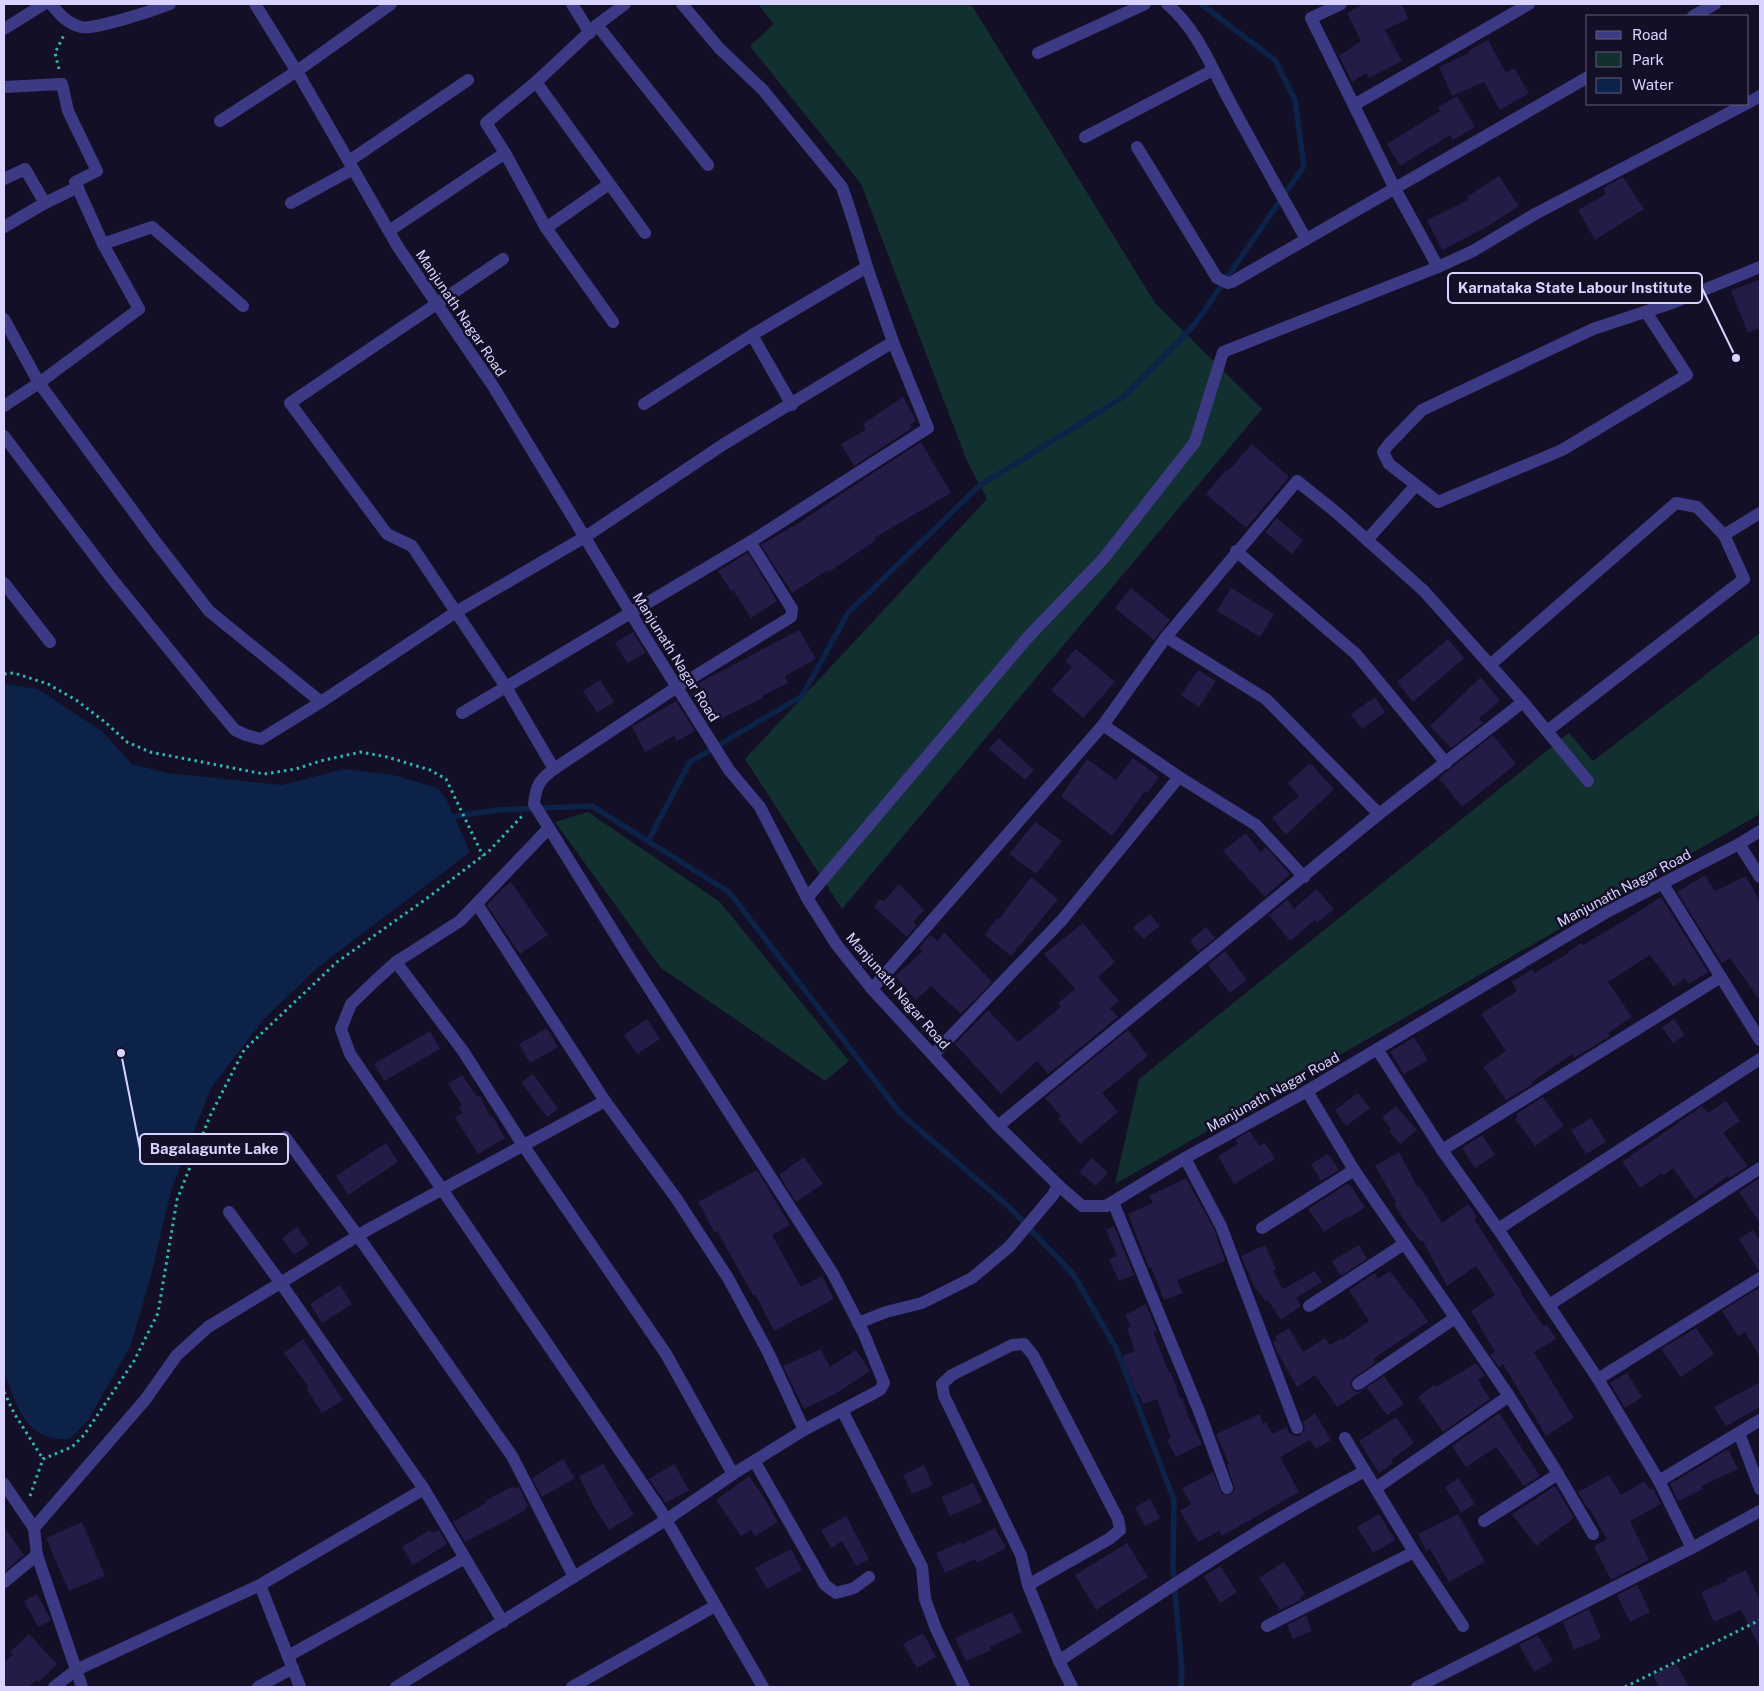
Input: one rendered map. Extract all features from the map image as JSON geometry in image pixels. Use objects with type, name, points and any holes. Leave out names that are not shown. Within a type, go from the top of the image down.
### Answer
[{"type":"street","points":[[4,29],[44,4]]},
{"type":"street","points":[[51,4],[70,23],[83,28],[151,11],[170,4]]},
{"type":"street","name":"Manjunath Nagar Road","points":[[255,4],[297,71],[389,231],[493,386],[729,770],[760,807],[807,898],[836,944],[872,988],[1056,1190],[1082,1206],[1106,1206],[1186,1158],[1307,1091],[1605,913],[1739,844],[1760,831]]},
{"type":"street","points":[[220,121],[297,71],[391,4]]},
{"type":"street","points":[[572,4],[708,165]]},
{"type":"street","points":[[613,322],[546,228],[505,153],[486,123],[536,82],[593,29],[625,4]]},
{"type":"street","points":[[462,713],[750,542],[928,428],[893,342],[866,267],[854,220],[842,187],[763,90],[719,48],[682,4]]},
{"type":"street","points":[[1038,53],[1144,4]]},
{"type":"street","points":[[1166,4],[1186,23],[1195,35],[1306,239]]},
{"type":"street","points":[[1341,4],[1311,18],[1394,187],[1438,267]]},
{"type":"street","points":[[1354,105],[1529,4]]},
{"type":"street","points":[[1695,15],[1715,4]]},
{"type":"street","points":[[1085,137],[1213,70]]},
{"type":"street","points":[[1137,147],[1217,278],[1225,282],[1232,282],[1586,78]]},
{"type":"street","points":[[291,203],[351,165],[468,80]]},
{"type":"street","points":[[536,82],[645,234]]},
{"type":"street","points":[[4,87],[62,84],[68,111],[98,172],[75,182],[103,244],[139,309],[39,383],[4,406]]},
{"type":"street","points":[[807,898],[1029,636],[1104,558],[1195,442],[1223,352],[1438,267],[1473,251],[1535,214],[1743,105]]},
{"type":"street","points":[[389,231],[505,153]]},
{"type":"street","points":[[4,179],[25,169],[46,203]]},
{"type":"street","points":[[546,228],[609,184]]},
{"type":"street","points":[[4,227],[78,187]]},
{"type":"street","points":[[103,244],[152,227],[243,306]]},
{"type":"street","points":[[503,259],[290,403],[387,534],[412,546],[506,687],[554,769]]},
{"type":"street","points":[[644,404],[752,334],[866,267]]},
{"type":"street","points":[[1646,312],[1687,376],[1562,450],[1438,502],[1390,464],[1383,452],[1422,410],[1593,329],[1672,303],[1760,267]]},
{"type":"street","points":[[4,319],[39,383],[209,611],[321,702]]},
{"type":"street","points":[[752,334],[792,404]]},
{"type":"street","points":[[4,436],[112,580],[235,730],[261,739],[321,702],[456,612],[585,536],[724,444],[893,342]]},
{"type":"street","points":[[872,988],[1103,725],[1166,637],[1297,481],[1424,591],[1523,702],[1588,781]]},
{"type":"street","points":[[1367,540],[1416,484]]},
{"type":"street","points":[[1490,665],[1676,503],[1697,507],[1724,535],[1744,579],[1547,731]]},
{"type":"street","points":[[1724,535],[1760,513]]},
{"type":"street","points":[[396,1687],[666,1520],[804,1430],[880,1390],[884,1383],[858,1323],[833,1274],[631,960],[534,804],[536,788],[544,776],[677,687],[791,617],[792,609],[750,542]]},
{"type":"street","points":[[1236,552],[1356,654],[1446,763]]},
{"type":"street","points":[[4,583],[50,642]]},
{"type":"street","points":[[1166,637],[1266,699],[1379,814]]},
{"type":"street","points":[[998,1126],[1379,814],[1523,702]]},
{"type":"street","points":[[1103,725],[1179,777],[1256,825],[1304,877]]},
{"type":"street","points":[[933,1055],[1062,920],[1179,777]]},
{"type":"street","points":[[549,828],[460,921],[396,962],[351,1004],[341,1029],[350,1054],[666,1520],[763,1687]]},
{"type":"street","points":[[1739,844],[1760,877]]},
{"type":"street","points":[[1663,884],[1760,1040]]},
{"type":"street","points":[[477,904],[604,1101],[676,1198],[728,1278],[768,1352],[804,1430]]},
{"type":"street","points":[[396,962],[463,1051],[523,1145],[666,1354],[734,1474]]},
{"type":"street","points":[[1442,1150],[1721,977]]},
{"type":"street","points":[[1377,1049],[1442,1150],[1498,1229],[1598,1379],[1659,1481],[1692,1548]]},
{"type":"street","points":[[1498,1229],[1760,1060]]},
{"type":"street","points":[[1307,1091],[1354,1170],[1510,1396],[1594,1534]]},
{"type":"street","points":[[34,1528],[145,1400],[177,1356],[208,1327],[358,1236],[604,1101]]},
{"type":"street","points":[[285,1137],[358,1236],[512,1456],[574,1577]]},
{"type":"street","points":[[1186,1158],[1221,1226],[1297,1428]]},
{"type":"street","points":[[1549,1305],[1760,1168]]},
{"type":"street","points":[[1262,1228],[1354,1170]]},
{"type":"street","points":[[858,1323],[886,1312],[922,1304],[972,1278],[1009,1247],[1056,1190]]},
{"type":"street","points":[[1113,1202],[1199,1411],[1227,1488]]},
{"type":"street","points":[[229,1212],[424,1488],[503,1622]]},
{"type":"street","points":[[1309,1306],[1404,1244]]},
{"type":"street","points":[[1598,1379],[1760,1278]]},
{"type":"street","points":[[1358,1384],[1455,1318]]},
{"type":"street","points":[[1028,1585],[1109,1540],[1120,1530],[1118,1519],[1033,1355],[1024,1344],[1012,1345],[952,1376],[942,1384],[944,1396],[1021,1555],[1028,1585],[1059,1661],[1072,1687]]},
{"type":"street","points":[[1376,1488],[1510,1396]]},
{"type":"street","points":[[842,1410],[922,1567],[925,1600],[936,1629],[964,1687]]},
{"type":"street","points":[[1659,1481],[1760,1420]]},
{"type":"street","points":[[1739,1433],[1760,1489]]},
{"type":"street","points":[[1345,1438],[1414,1552],[1463,1626]]},
{"type":"street","points":[[755,1462],[825,1585],[836,1592],[854,1588],[869,1577]]},
{"type":"street","points":[[1059,1661],[1182,1578],[1321,1494],[1365,1471]]},
{"type":"street","points":[[1484,1521],[1558,1474]]},
{"type":"street","points":[[54,1687],[76,1670],[260,1585],[424,1488]]},
{"type":"street","points":[[5,1489],[34,1528],[37,1555],[82,1687]]},
{"type":"street","points":[[1417,1687],[1692,1548],[1760,1511]]},
{"type":"street","points":[[1266,1626],[1414,1552]]},
{"type":"street","points":[[4,1582],[37,1555]]},
{"type":"street","points":[[258,1687],[290,1662],[465,1558]]},
{"type":"street","points":[[260,1585],[300,1687]]},
{"type":"street","points":[[572,1687],[715,1606]]},
{"type":"path","points":[[62,84],[55,53],[70,23]]},
{"type":"path","points":[[24,1514],[44,1459],[72,1446],[84,1435],[134,1361],[158,1313],[176,1200],[210,1116],[244,1050],[337,962],[426,900],[489,851],[534,804]]},
{"type":"path","points":[[4,1392],[14,1413],[44,1459]]},
{"type":"path","points":[[1625,1687],[1760,1620]]},
{"type":"green space","points":[[758,4],[971,4],[1155,303],[1262,409],[842,909],[745,759],[987,499],[967,461],[861,184],[750,46],[774,24]]},
{"type":"green space","points":[[1760,633],[1760,814],[1115,1184],[1139,1079],[1569,733],[1593,761]]},
{"type":"green space","points":[[588,812],[720,902],[849,1061],[825,1081],[661,968],[555,822]]},
{"type":"water","points":[[4,684],[38,689],[103,732],[132,764],[167,773],[282,785],[344,769],[393,775],[438,788],[446,799],[470,852],[317,968],[264,1019],[211,1088],[171,1190],[150,1280],[130,1347],[88,1420],[70,1439],[43,1435],[25,1420],[4,1373]]},
{"type":"building","points":[[1364,4],[1402,4],[1408,19],[1385,30],[1402,61],[1369,78],[1366,73],[1352,82],[1339,56],[1361,41],[1347,13]]},
{"type":"building","points":[[1488,40],[1506,73],[1514,68],[1529,93],[1500,110],[1484,82],[1452,96],[1439,67],[1469,53],[1468,51]]},
{"type":"building","points":[[1457,96],[1475,127],[1453,140],[1450,135],[1400,166],[1387,144],[1440,111],[1438,107]]},
{"type":"building","points":[[1499,176],[1519,206],[1485,228],[1442,250],[1427,220],[1468,200],[1467,197]]},
{"type":"building","points":[[1623,177],[1644,209],[1595,240],[1578,210],[1606,194],[1603,188]]},
{"type":"building","points":[[1760,279],[1760,328],[1748,333],[1731,291]]},
{"type":"building","points":[[903,397],[916,421],[910,424],[912,428],[854,466],[841,444],[866,430],[863,424]]},
{"type":"building","points":[[921,442],[951,493],[874,538],[876,540],[829,572],[828,570],[792,593],[761,545],[793,527]]},
{"type":"building","points":[[1252,444],[1289,477],[1246,528],[1206,494],[1226,470],[1228,471]]},
{"type":"building","points":[[1277,518],[1303,540],[1292,554],[1265,532]]},
{"type":"building","points":[[748,553],[777,601],[751,618],[718,571]]},
{"type":"building","points":[[1131,588],[1170,620],[1154,640],[1115,608]]},
{"type":"building","points":[[1231,588],[1274,614],[1260,637],[1217,611]]},
{"type":"building","points":[[799,630],[816,659],[785,676],[788,683],[762,696],[763,698],[710,724],[690,694],[698,690],[695,685]]},
{"type":"building","points":[[633,632],[646,653],[627,663],[615,643]]},
{"type":"building","points":[[1448,639],[1464,658],[1413,702],[1397,682]]},
{"type":"building","points":[[1076,649],[1115,682],[1083,718],[1051,690],[1072,667],[1065,661]]},
{"type":"building","points":[[1198,670],[1216,681],[1199,707],[1181,695]]},
{"type":"building","points":[[1481,677],[1500,701],[1479,718],[1483,723],[1451,748],[1430,726]]},
{"type":"building","points":[[600,680],[614,702],[597,713],[583,691]]},
{"type":"building","points":[[1375,697],[1385,712],[1362,729],[1351,714]]},
{"type":"building","points":[[676,701],[695,731],[677,741],[674,736],[645,752],[632,727]]},
{"type":"building","points":[[1493,735],[1516,764],[1462,807],[1439,778]]},
{"type":"building","points":[[999,738],[1034,770],[1025,780],[989,749]]},
{"type":"building","points":[[1133,758],[1159,777],[1147,793],[1145,791],[1112,836],[1061,796],[1087,759],[1116,780]]},
{"type":"building","points":[[1310,763],[1334,789],[1286,835],[1272,818],[1299,796],[1288,783]]},
{"type":"building","points":[[1035,822],[1062,841],[1036,874],[1009,854]]},
{"type":"building","points":[[1246,833],[1260,852],[1266,847],[1290,874],[1265,897],[1223,851]]},
{"type":"building","points":[[1705,875],[1715,891],[1746,876],[1760,902],[1760,1001],[1730,958],[1722,963],[1677,892]]},
{"type":"building","points":[[1031,877],[1058,899],[1011,956],[985,935]]},
{"type":"building","points":[[511,882],[548,935],[520,954],[487,905]]},
{"type":"building","points":[[899,884],[924,910],[913,922],[917,925],[907,937],[874,907],[880,899],[884,901]]},
{"type":"building","points":[[1316,889],[1334,909],[1317,923],[1315,920],[1290,941],[1269,915],[1287,900],[1294,909]]},
{"type":"building","points":[[1661,897],[1708,972],[1689,984],[1685,978],[1674,987],[1650,955],[1608,982],[1632,1017],[1608,1033],[1610,1036],[1574,1058],[1572,1054],[1532,1082],[1533,1084],[1506,1100],[1483,1067],[1506,1051],[1481,1014],[1517,991],[1512,982],[1532,969],[1534,973],[1569,953],[1581,943],[1583,945]]},
{"type":"building","points":[[1150,914],[1160,926],[1143,939],[1133,927]]},
{"type":"building","points":[[1083,923],[1115,962],[1098,977],[1119,1001],[1110,1008],[1118,1017],[1048,1074],[1037,1061],[1001,1094],[955,1044],[988,1010],[1018,1042],[1061,1007],[1058,1003],[1075,989],[1044,954]]},
{"type":"building","points":[[1206,927],[1215,938],[1198,952],[1190,941]]},
{"type":"building","points":[[944,932],[992,982],[961,1014],[931,986],[916,1000],[895,976],[923,951],[919,948],[930,935],[938,941]]},
{"type":"building","points":[[1225,951],[1247,980],[1230,993],[1208,965]]},
{"type":"building","points":[[647,1019],[660,1039],[637,1054],[624,1035]]},
{"type":"building","points":[[1674,1019],[1685,1035],[1673,1043],[1662,1027]]},
{"type":"building","points":[[547,1028],[558,1047],[530,1063],[519,1044]]},
{"type":"building","points":[[1128,1030],[1148,1056],[1102,1093],[1118,1112],[1080,1144],[1058,1118],[1061,1116],[1045,1098]]},
{"type":"building","points":[[430,1031],[440,1049],[384,1081],[374,1064]]},
{"type":"building","points":[[1414,1037],[1428,1060],[1404,1074],[1390,1052]]},
{"type":"building","points":[[533,1074],[558,1109],[547,1117],[521,1082]]},
{"type":"building","points":[[462,1075],[477,1097],[480,1096],[491,1118],[493,1117],[505,1138],[478,1154],[455,1117],[463,1113],[459,1107],[462,1105],[448,1084]]},
{"type":"building","points":[[1358,1093],[1370,1108],[1346,1126],[1335,1110]]},
{"type":"building","points":[[1543,1097],[1564,1126],[1535,1146],[1515,1119],[1518,1117],[1516,1114]]},
{"type":"building","points":[[1726,1101],[1740,1121],[1723,1133],[1748,1166],[1729,1178],[1728,1176],[1695,1199],[1673,1168],[1640,1188],[1622,1162],[1702,1106],[1708,1113]]},
{"type":"building","points":[[1396,1106],[1417,1130],[1400,1144],[1389,1131],[1391,1129],[1382,1117]]},
{"type":"building","points":[[1591,1118],[1606,1142],[1586,1154],[1571,1130]]},
{"type":"building","points":[[1250,1131],[1259,1146],[1265,1143],[1275,1159],[1234,1184],[1218,1156],[1238,1144],[1235,1140]]},
{"type":"building","points":[[1482,1135],[1495,1155],[1475,1168],[1462,1148]]},
{"type":"building","points":[[386,1143],[398,1162],[348,1195],[336,1176]]},
{"type":"building","points":[[1399,1152],[1418,1188],[1420,1187],[1442,1223],[1468,1204],[1477,1217],[1474,1219],[1521,1294],[1544,1327],[1547,1325],[1556,1339],[1534,1352],[1574,1418],[1546,1436],[1503,1364],[1499,1367],[1490,1355],[1495,1352],[1471,1311],[1495,1295],[1476,1266],[1447,1286],[1423,1241],[1421,1242],[1408,1226],[1394,1204],[1396,1202],[1375,1166]]},
{"type":"building","points":[[1328,1154],[1339,1170],[1321,1181],[1311,1164]]},
{"type":"building","points":[[804,1157],[823,1184],[796,1202],[779,1175]]},
{"type":"building","points":[[1092,1158],[1108,1173],[1096,1186],[1079,1172]]},
{"type":"building","points":[[757,1170],[790,1225],[772,1235],[801,1287],[822,1276],[834,1299],[774,1331],[755,1294],[753,1295],[717,1231],[715,1233],[698,1202]]},
{"type":"building","points":[[1186,1178],[1214,1229],[1225,1261],[1177,1280],[1183,1293],[1164,1300],[1128,1214],[1153,1203],[1149,1196]]},
{"type":"building","points":[[1758,1179],[1760,1182],[1760,1223],[1739,1192]]},
{"type":"building","points":[[1347,1184],[1350,1185],[1365,1207],[1324,1232],[1308,1209]]},
{"type":"building","points":[[1114,1226],[1134,1275],[1119,1281],[1109,1260],[1117,1256],[1106,1230]]},
{"type":"building","points":[[297,1227],[309,1244],[294,1255],[282,1238]]},
{"type":"building","points":[[1753,1230],[1760,1241],[1760,1270],[1758,1270],[1739,1239]]},
{"type":"building","points":[[1265,1245],[1276,1269],[1273,1271],[1283,1289],[1315,1271],[1322,1282],[1296,1298],[1301,1306],[1281,1320],[1268,1300],[1265,1301],[1254,1286],[1241,1256]]},
{"type":"building","points":[[1359,1245],[1367,1259],[1341,1276],[1332,1261]]},
{"type":"building","points":[[1390,1271],[1428,1322],[1373,1359],[1375,1363],[1353,1378],[1350,1385],[1354,1391],[1359,1392],[1384,1376],[1404,1404],[1387,1415],[1367,1388],[1337,1407],[1315,1375],[1297,1387],[1277,1352],[1273,1342],[1277,1340],[1275,1337],[1289,1328],[1303,1352],[1325,1338],[1330,1345],[1342,1338],[1342,1340],[1369,1321],[1349,1290],[1375,1273],[1378,1279]]},
{"type":"building","points":[[340,1285],[352,1304],[322,1323],[310,1304]]},
{"type":"building","points":[[1760,1287],[1760,1357],[1745,1332],[1738,1336],[1722,1311]]},
{"type":"building","points":[[1146,1304],[1157,1331],[1153,1332],[1169,1373],[1171,1372],[1180,1398],[1182,1397],[1188,1416],[1202,1444],[1176,1457],[1167,1440],[1171,1438],[1157,1399],[1143,1404],[1122,1356],[1135,1351],[1127,1328],[1131,1327],[1125,1315]]},
{"type":"building","points":[[1696,1328],[1714,1354],[1681,1377],[1661,1349]]},
{"type":"building","points":[[303,1339],[343,1400],[322,1413],[306,1388],[308,1386],[284,1353]]},
{"type":"building","points":[[821,1349],[830,1367],[856,1350],[870,1371],[841,1391],[804,1409],[783,1366]]},
{"type":"building","points":[[1476,1363],[1485,1376],[1478,1380],[1490,1399],[1443,1432],[1418,1397],[1434,1385],[1436,1387]]},
{"type":"building","points":[[1627,1373],[1642,1397],[1625,1408],[1610,1383]]},
{"type":"building","points":[[1760,1382],[1760,1407],[1726,1426],[1714,1407]]},
{"type":"building","points":[[1315,1413],[1331,1440],[1316,1449],[1310,1440],[1280,1457],[1299,1492],[1222,1536],[1219,1531],[1198,1542],[1180,1511],[1191,1504],[1182,1488],[1213,1472],[1222,1494],[1230,1495],[1235,1489],[1227,1465],[1229,1464],[1216,1434],[1260,1414],[1263,1424],[1266,1422],[1272,1434],[1287,1427],[1289,1433],[1299,1436],[1305,1430],[1303,1422]]},
{"type":"building","points":[[1499,1413],[1540,1476],[1524,1486],[1496,1447],[1466,1467],[1452,1446]]},
{"type":"building","points":[[1396,1417],[1414,1443],[1391,1460],[1393,1463],[1379,1473],[1359,1441]]},
{"type":"building","points":[[1728,1449],[1738,1469],[1701,1486],[1703,1489],[1678,1501],[1670,1484]]},
{"type":"building","points":[[563,1459],[575,1478],[542,1497],[532,1478]]},
{"type":"building","points":[[603,1464],[634,1515],[609,1530],[593,1505],[579,1476]]},
{"type":"building","points":[[674,1464],[689,1490],[666,1503],[649,1479]]},
{"type":"building","points":[[924,1465],[933,1485],[912,1494],[903,1475]]},
{"type":"building","points":[[1609,1475],[1621,1495],[1645,1481],[1650,1490],[1653,1488],[1661,1504],[1630,1521],[1649,1560],[1611,1580],[1594,1546],[1607,1539],[1578,1492]]},
{"type":"building","points":[[749,1476],[778,1522],[755,1536],[751,1530],[741,1536],[716,1500]]},
{"type":"building","points":[[1459,1478],[1475,1504],[1461,1513],[1445,1487]]},
{"type":"building","points":[[973,1483],[982,1502],[950,1516],[941,1497]]},
{"type":"building","points":[[513,1486],[515,1489],[519,1487],[528,1506],[525,1508],[526,1510],[465,1542],[453,1522],[486,1503],[485,1501]]},
{"type":"building","points":[[1555,1486],[1574,1518],[1536,1546],[1512,1514]]},
{"type":"building","points":[[1150,1499],[1160,1518],[1145,1526],[1135,1507]]},
{"type":"building","points":[[1379,1514],[1395,1540],[1373,1553],[1357,1527]]},
{"type":"building","points":[[1458,1514],[1485,1562],[1449,1582],[1430,1549],[1426,1551],[1418,1534]]},
{"type":"building","points":[[846,1516],[869,1559],[856,1566],[842,1541],[831,1548],[821,1530]]},
{"type":"building","points":[[82,1522],[105,1576],[69,1591],[46,1538]]},
{"type":"building","points":[[4,1527],[24,1555],[4,1572]]},
{"type":"building","points":[[995,1528],[1006,1548],[977,1563],[975,1559],[945,1573],[936,1553],[961,1542],[962,1544]]},
{"type":"building","points":[[430,1530],[432,1533],[439,1530],[447,1544],[413,1565],[402,1547]]},
{"type":"building","points":[[1127,1543],[1148,1577],[1096,1610],[1075,1575]]},
{"type":"building","points":[[791,1549],[802,1570],[767,1589],[755,1568]]},
{"type":"building","points":[[1284,1562],[1305,1594],[1300,1598],[1301,1600],[1280,1610],[1259,1578]]},
{"type":"building","points":[[1220,1566],[1237,1592],[1220,1603],[1204,1576]]},
{"type":"building","points":[[1746,1570],[1760,1601],[1760,1648],[1741,1610],[1714,1622],[1701,1592],[1727,1581],[1726,1579]]},
{"type":"building","points":[[1637,1585],[1650,1612],[1630,1622],[1617,1595]]},
{"type":"building","points":[[37,1594],[51,1620],[38,1627],[24,1601]]},
{"type":"building","points":[[1589,1609],[1601,1638],[1574,1650],[1563,1622]]},
{"type":"building","points":[[1012,1612],[1022,1632],[990,1647],[991,1650],[966,1661],[955,1638]]},
{"type":"building","points":[[1306,1615],[1312,1631],[1293,1639],[1287,1625]]},
{"type":"building","points":[[923,1633],[936,1657],[917,1668],[903,1644]]},
{"type":"building","points":[[29,1634],[57,1664],[39,1682],[37,1680],[28,1687],[4,1687],[4,1662],[13,1655],[10,1652]]},
{"type":"building","points":[[1538,1635],[1553,1661],[1534,1672],[1519,1645]]},
{"type":"building","points":[[1676,1663],[1689,1687],[1659,1687],[1653,1675]]},
{"type":"waterway","points":[[648,841],[690,762],[802,696],[848,613],[979,486],[1125,396],[1195,324],[1304,166],[1295,100],[1275,60],[1201,4]]},
{"type":"waterway","points":[[448,817],[498,810],[592,806],[729,892],[900,1113],[1009,1207],[1073,1274],[1116,1348],[1174,1500],[1173,1569],[1182,1671],[1181,1687]]},
{"type":"place","name":"Karnataka State Labour Institute","points":[[1736,358]]},
{"type":"place","name":"Bagalagunte Lake","points":[[121,1053]]}]
